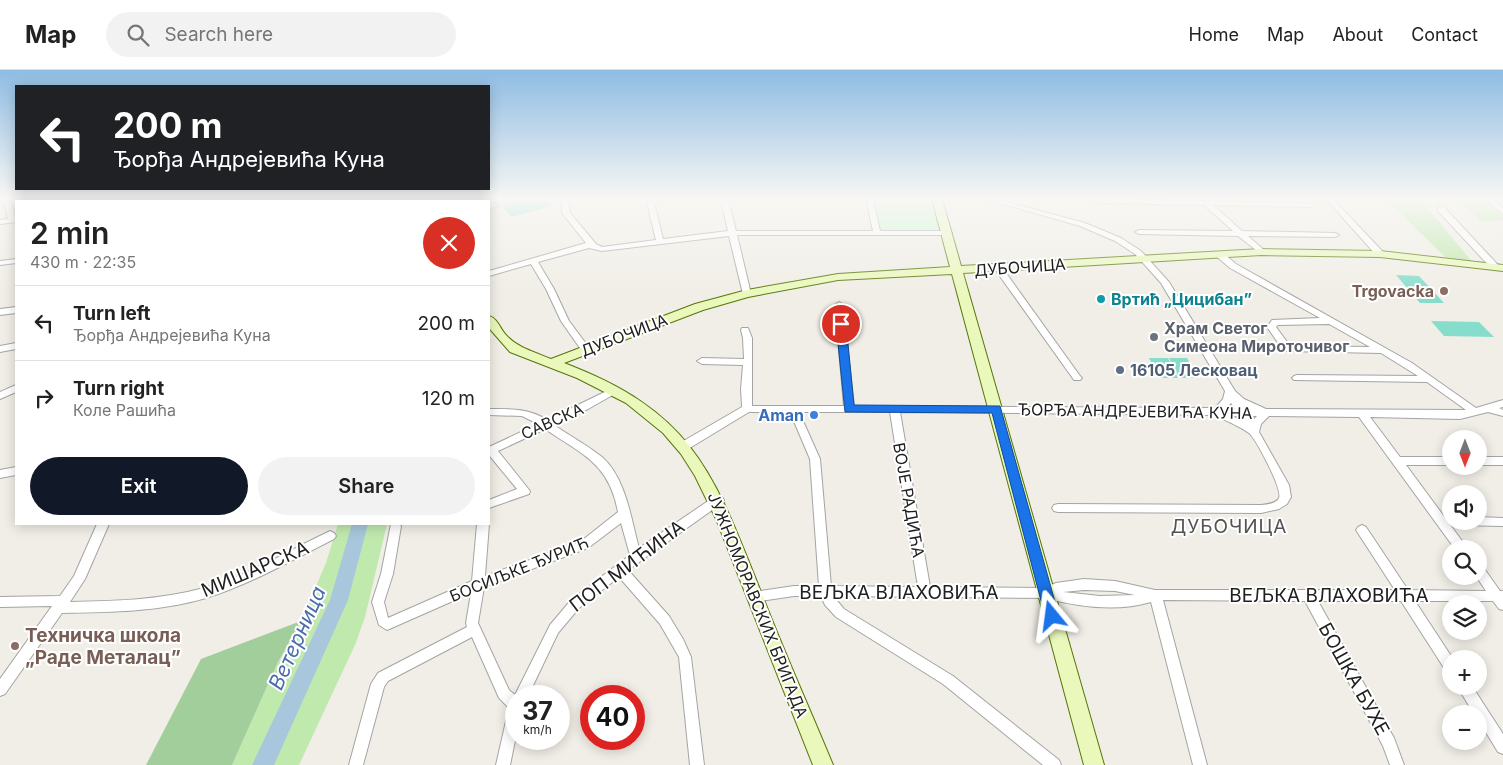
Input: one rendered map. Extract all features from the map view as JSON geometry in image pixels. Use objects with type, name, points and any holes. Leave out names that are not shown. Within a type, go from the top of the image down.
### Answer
[{"type":"street","points":[[581,231],[592,245],[602,249],[732,233],[948,233],[1045,593],[1094,765]]},
{"type":"street","points":[[657,231],[660,242]]},
{"type":"street","points":[[1058,508],[1261,509],[1277,507],[1285,498],[1285,487],[1165,282],[1145,259],[1117,240],[1098,231]]},
{"type":"street","points":[[1237,231],[1261,252]]},
{"type":"street","points":[[1359,231],[1380,254]]},
{"type":"street","points":[[1463,231],[1499,267]]},
{"type":"street","points":[[1138,232],[1334,235]]},
{"type":"street","points":[[732,233],[747,294]]},
{"type":"street","points":[[490,274],[533,260],[592,245]]},
{"type":"street","name":"ДУБОЧИЦА","points":[[550,364],[585,349],[699,308],[747,294],[838,277],[1261,252],[1380,254],[1499,267]]},
{"type":"street","points":[[1219,254],[1233,266],[1384,350],[1475,412]]},
{"type":"street","points":[[0,263],[15,259]]},
{"type":"street","points":[[533,260],[550,289],[565,321],[585,349]]},
{"type":"street","points":[[998,268],[1077,378]]},
{"type":"street","points":[[839,305],[849,409]]},
{"type":"street","points":[[0,312],[15,310]]},
{"type":"street","points":[[1332,321],[1272,323],[1271,326],[1287,349],[1384,350]]},
{"type":"street","name":"ЈУЖНОМОРАВСКИХ БРИГАДА","points":[[490,323],[510,347],[614,390],[646,411],[684,446],[718,500],[754,597],[823,765]]},
{"type":"street","points":[[684,446],[747,409],[745,397],[747,339],[745,330]]},
{"type":"street","points":[[0,349],[15,346]]},
{"type":"street","points":[[702,361],[746,362]]},
{"type":"street","points":[[1298,378],[1429,379]]},
{"type":"street","points":[[0,396],[15,388]]},
{"type":"street","name":"САВСКА","points":[[490,450],[576,411],[614,390]]},
{"type":"street","points":[[1230,392],[1228,400],[1217,412],[1254,432]]},
{"type":"street","points":[[1230,392],[1251,407],[1266,413],[1256,423],[1254,432]]},
{"type":"street","name":"ЂОРЂА АНДРЕЈЕВИЋА КУНА","points":[[747,409],[996,409],[1460,415],[1488,409],[1503,403]]},
{"type":"street","points":[[793,409],[815,459],[825,592],[829,601],[840,612],[948,680],[1054,765]]},
{"type":"street","name":"ВОЈЕ РАДИЋА","points":[[894,409],[925,592]]},
{"type":"street","points":[[1488,409],[1503,412]]},
{"type":"street","points":[[490,412],[523,413],[546,423],[607,468],[617,485],[636,557]]},
{"type":"street","points":[[1363,415],[1442,515]]},
{"type":"street","points":[[490,450],[525,490],[490,504]]},
{"type":"street","points":[[1398,461],[1442,461]]},
{"type":"street","points":[[1488,461],[1503,461]]},
{"type":"street","points":[[0,474],[15,471]]},
{"type":"street","name":"ПОП МИЋИНА","points":[[526,685],[544,648],[564,615],[575,604],[619,569],[718,500]]},
{"type":"street","name":"БОСИЉКЕ ЂУРИЋ","points":[[395,526],[387,574],[378,602],[383,621],[387,624],[478,584],[584,546],[624,514]]},
{"type":"street","points":[[1487,522],[1503,522]]},
{"type":"street","points":[[0,690],[63,605],[90,557],[103,525]]},
{"type":"street","points":[[483,525],[478,584],[472,623],[473,630],[505,695]]},
{"type":"street","points":[[1362,530],[1442,653]]},
{"type":"street","name":"МИШАРСКА","points":[[0,602],[63,605],[145,604],[206,592],[231,583],[330,536]]},
{"type":"street","points":[[619,569],[661,613],[678,641],[685,657],[697,765]]},
{"type":"street","points":[[1487,581],[1501,599]]},
{"type":"street","name":"ВЕЉКА ВЛАХОВИЋА","points":[[754,597],[782,592],[925,592],[1045,593],[1070,599],[1141,600],[1155,595],[1405,596],[1501,599]]},
{"type":"street","points":[[1155,595],[1200,765]]},
{"type":"street","name":"БОШКА БУХЕ","points":[[1308,595],[1389,743],[1397,765]]},
{"type":"street","points":[[356,765],[378,684],[383,677],[473,630]]},
{"type":"street","points":[[1470,695],[1503,746]]},
{"type":"street","points":[[503,765],[506,750]]},
{"type":"green space","points":[[1419,231],[1447,231],[1475,265],[1450,262]]},
{"type":"green space","points":[[338,525],[387,525],[365,617],[355,645],[299,765],[232,765],[278,662],[301,621],[326,563]]},
{"type":"green space","points":[[301,621],[278,662],[232,765],[146,765],[201,659]]},
{"type":"shaded area","points":[[1396,275],[1419,276],[1444,303],[1420,303]]},
{"type":"shaded area","points":[[1431,321],[1479,322],[1494,337],[1444,336]]},
{"type":"shaded area","points":[[1149,358],[1168,358],[1178,378],[1159,378]]},
{"type":"shaded area","points":[[1169,358],[1187,358],[1198,378],[1179,378]]},
{"type":"waterway","name":"Ветерница","points":[[263,765],[339,600],[360,525]]},
{"type":"place","name":"Trgovacka","points":[[1444,291]]},
{"type":"place","name":"Вртић „Цицибан”","points":[[1101,299]]},
{"type":"place","name":"Храм Светог Симеона Мироточивог","points":[[1154,337]]},
{"type":"place","name":"16105 Лесковац","points":[[1120,370]]},
{"type":"place","name":"Aman","points":[[814,415]]},
{"type":"place","name":"Техничка школа „Раде Металац”","points":[[15,646]]},
{"type":"district","name":"ДУБОЧИЦА","points":[[1229,526]]},
{"type":"route","points":[[841,324],[849,409],[996,409],[1052,616]]}]
